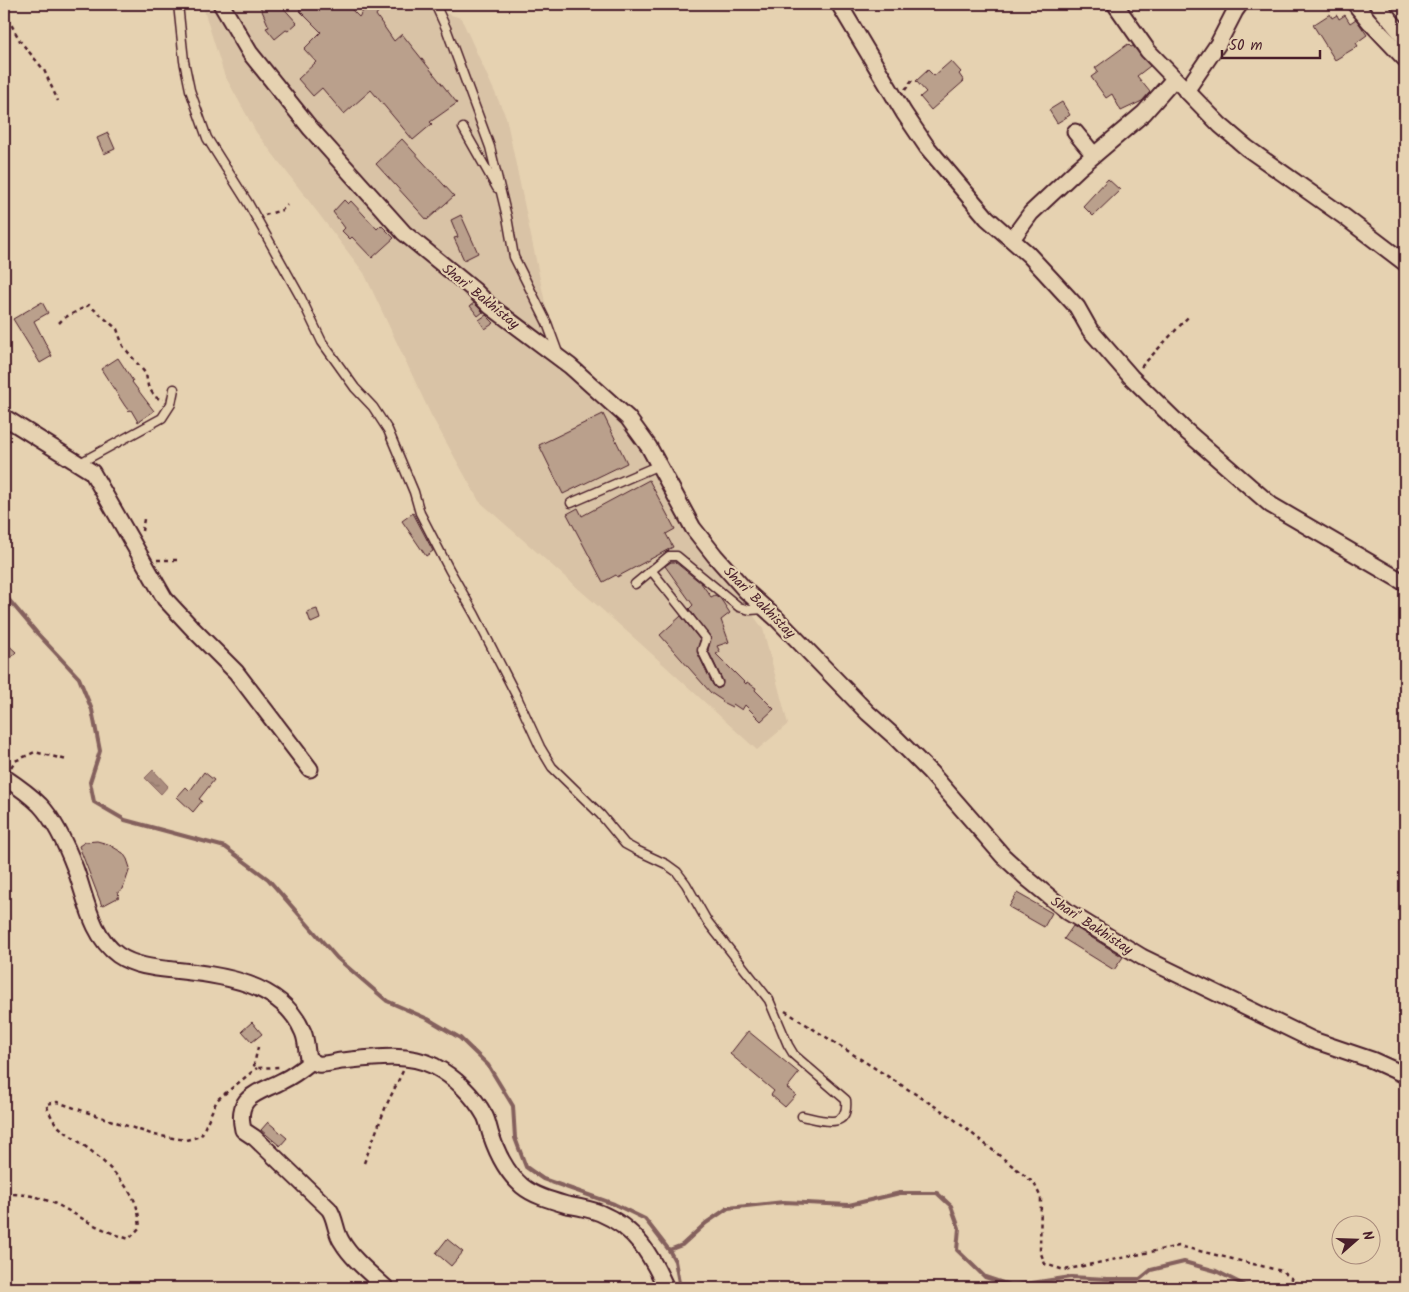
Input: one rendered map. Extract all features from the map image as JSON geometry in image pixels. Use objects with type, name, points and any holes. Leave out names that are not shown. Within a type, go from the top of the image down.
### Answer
[{"type":"street","name":"Shari' Bakhistay","points":[[221,4],[250,54],[311,129],[404,233],[474,290],[490,306],[598,389],[628,418],[649,447],[694,528],[734,578],[868,713],[930,772],[1003,856],[1051,900],[1142,957],[1313,1040],[1372,1060],[1405,1074]]},
{"type":"street","points":[[839,4],[904,113],[927,147],[987,218],[1012,239],[1077,307],[1090,330],[1131,377],[1185,430],[1271,505],[1405,582]]},
{"type":"street","points":[[1115,4],[1148,51],[1220,125],[1247,148],[1405,263]]},
{"type":"street","points":[[1186,91],[1218,44],[1240,4]]},
{"type":"street","points":[[1355,4],[1369,22],[1405,59]]},
{"type":"street","points":[[1376,4],[1405,38]]},
{"type":"street","points":[[1012,239],[1031,213],[1094,155],[1144,113],[1174,79]]},
{"type":"street","points":[[1075,132],[1094,155]]},
{"type":"street","points":[[4,417],[92,472],[164,599],[236,672],[310,769]]},
{"type":"street","points":[[7,773],[40,805],[51,820],[74,867],[98,932],[114,952],[128,960],[150,967],[203,973],[255,986],[280,1001],[291,1012],[303,1033],[308,1058],[319,1064],[371,1058],[402,1058],[433,1066],[463,1087],[486,1117],[491,1136],[510,1172],[523,1186],[536,1194],[561,1203],[600,1213],[636,1236],[655,1264],[666,1288]]},
{"type":"street","points":[[312,1061],[297,1073],[251,1095],[243,1105],[240,1118],[243,1130],[255,1138],[329,1209],[336,1221],[338,1236],[346,1248],[386,1288]]},
{"type":"lane","points":[[178,4],[184,62],[200,121],[207,138],[256,216],[322,342],[388,430],[414,492],[420,513],[475,615],[540,747],[552,767],[601,815],[625,844],[666,864],[677,872],[707,921],[769,1000],[788,1046],[794,1055],[846,1100],[847,1106],[839,1120],[828,1122],[802,1116]]},
{"type":"lane","points":[[435,4],[474,101],[490,148],[514,257],[546,323],[560,358]]},
{"type":"lane","points":[[462,128],[502,199]]},
{"type":"lane","points":[[78,464],[162,418],[171,404],[174,389]]},
{"type":"lane","points":[[571,503],[659,465]]},
{"type":"lane","points":[[635,584],[669,556],[677,556],[739,607],[750,610],[765,609]]},
{"type":"lane","points":[[651,570],[706,639],[702,650],[718,683]]},
{"type":"path","points":[[4,11],[20,41],[44,70],[58,101]]},
{"type":"path","points":[[256,216],[282,210],[287,205]]},
{"type":"path","points":[[59,323],[64,318],[89,305],[117,329],[123,346],[146,374],[148,386],[155,397],[171,404]]},
{"type":"path","points":[[1131,377],[1190,315]]},
{"type":"path","points":[[7,773],[15,761],[35,752],[67,760]]},
{"type":"path","points":[[769,1000],[950,1116],[1034,1183],[1041,1198],[1040,1251],[1045,1264],[1064,1270],[1179,1246],[1282,1271],[1304,1288]]},
{"type":"path","points":[[257,1068],[254,1065],[258,1047]]},
{"type":"path","points":[[364,1163],[386,1106],[405,1067],[402,1058]]},
{"type":"path","points":[[12,1194],[31,1195],[59,1205],[103,1230],[129,1239],[140,1227],[137,1206],[133,1199],[120,1178],[78,1140],[61,1130],[52,1120],[46,1104],[57,1102],[154,1135],[186,1140],[201,1136],[217,1100],[257,1068],[284,1066]]},
{"type":"shaded area","points":[[202,4],[415,4],[461,18],[506,117],[557,360],[628,426],[680,511],[763,629],[788,724],[757,750],[641,644],[479,501],[431,415],[364,273],[256,132],[224,74]]},
{"type":"water","points":[[153,770],[168,786],[161,794],[145,778]]},
{"type":"building","points":[[259,4],[280,4],[297,23],[275,39],[266,28],[269,27]]},
{"type":"building","points":[[307,4],[346,4],[359,17],[367,5],[378,12],[376,15],[394,41],[402,34],[457,103],[430,122],[432,124],[413,140],[371,90],[344,114],[322,88],[313,96],[298,79],[316,62],[304,49],[321,32],[299,10]]},
{"type":"building","points":[[1330,14],[1332,18],[1337,15],[1339,19],[1345,15],[1350,23],[1356,19],[1367,35],[1356,43],[1358,46],[1335,60],[1313,25]]},
{"type":"building","points":[[1128,44],[1131,47],[1133,46],[1150,66],[1137,76],[1150,92],[1142,101],[1121,111],[1112,94],[1106,98],[1091,77],[1098,72],[1095,68]]},
{"type":"building","points":[[951,61],[961,72],[959,74],[964,81],[931,110],[920,97],[926,92],[916,81],[928,70],[934,76]]},
{"type":"building","points":[[1062,102],[1070,115],[1057,123],[1049,110]]},
{"type":"building","points":[[108,133],[115,149],[104,154],[97,138]]},
{"type":"building","points":[[402,139],[454,196],[427,220],[376,164]]},
{"type":"building","points":[[1108,179],[1120,190],[1093,216],[1083,206]]},
{"type":"building","points":[[344,200],[348,204],[351,201],[377,229],[381,225],[394,238],[372,258],[352,237],[350,239],[342,231],[345,228],[333,212]]},
{"type":"building","points":[[461,215],[478,253],[464,260],[454,238],[458,237],[451,220]]},
{"type":"building","points":[[42,302],[48,313],[34,321],[52,356],[40,363],[13,319]]},
{"type":"building","points":[[474,303],[483,312],[478,316],[470,306]]},
{"type":"building","points":[[486,315],[494,323],[485,329],[479,320]]},
{"type":"building","points":[[118,358],[132,382],[154,411],[138,422],[131,410],[129,411],[125,406],[101,369]]},
{"type":"building","points":[[603,414],[627,463],[563,494],[539,445]]},
{"type":"building","points":[[649,480],[675,529],[666,534],[673,547],[617,577],[616,575],[603,582],[567,514],[578,508],[582,516]]},
{"type":"building","points":[[413,513],[433,551],[426,556],[402,521]]},
{"type":"building","points":[[675,562],[701,583],[711,597],[715,595],[720,598],[730,613],[721,620],[729,642],[717,646],[720,652],[716,654],[746,684],[747,682],[756,688],[755,690],[774,709],[761,721],[745,705],[742,710],[733,704],[732,707],[711,693],[660,635],[681,616],[700,640],[697,652],[713,685],[717,689],[722,687],[723,681],[708,650],[711,638],[689,609],[693,605],[665,566]]},
{"type":"building","points":[[317,609],[320,619],[311,623],[307,612]]},
{"type":"building","points":[[4,641],[16,652],[4,665]]},
{"type":"building","points":[[204,772],[214,780],[199,799],[202,801],[193,812],[177,797],[186,787],[190,791]]},
{"type":"building","points":[[97,841],[108,844],[123,853],[130,868],[123,889],[118,892],[119,897],[102,906],[79,846],[85,842]]},
{"type":"building","points":[[1017,893],[1052,913],[1044,927],[1009,907]]},
{"type":"building","points":[[1073,926],[1123,957],[1114,970],[1064,939]]},
{"type":"building","points":[[252,1022],[262,1034],[252,1042],[242,1031]]},
{"type":"building","points":[[748,1031],[799,1073],[787,1088],[796,1095],[785,1107],[771,1095],[774,1091],[730,1054]]},
{"type":"building","points":[[268,1122],[287,1138],[280,1146],[261,1130]]},
{"type":"building","points":[[447,1239],[463,1252],[451,1266],[436,1253]]},
{"type":"waterway","points":[[4,594],[79,678],[92,710],[100,751],[90,782],[94,802],[125,820],[225,847],[268,879],[337,958],[387,1001],[428,1019],[460,1038],[488,1065],[513,1106],[515,1138],[526,1167],[543,1179],[614,1204],[645,1219],[669,1250],[675,1261],[680,1288]]},
{"type":"waterway","points":[[669,1250],[682,1245],[706,1223],[728,1208],[784,1202],[849,1205],[900,1193],[937,1193],[951,1206],[959,1228],[957,1250],[985,1277],[1012,1286],[1071,1277],[1140,1279],[1151,1270],[1184,1262],[1216,1271],[1250,1288]]}]
